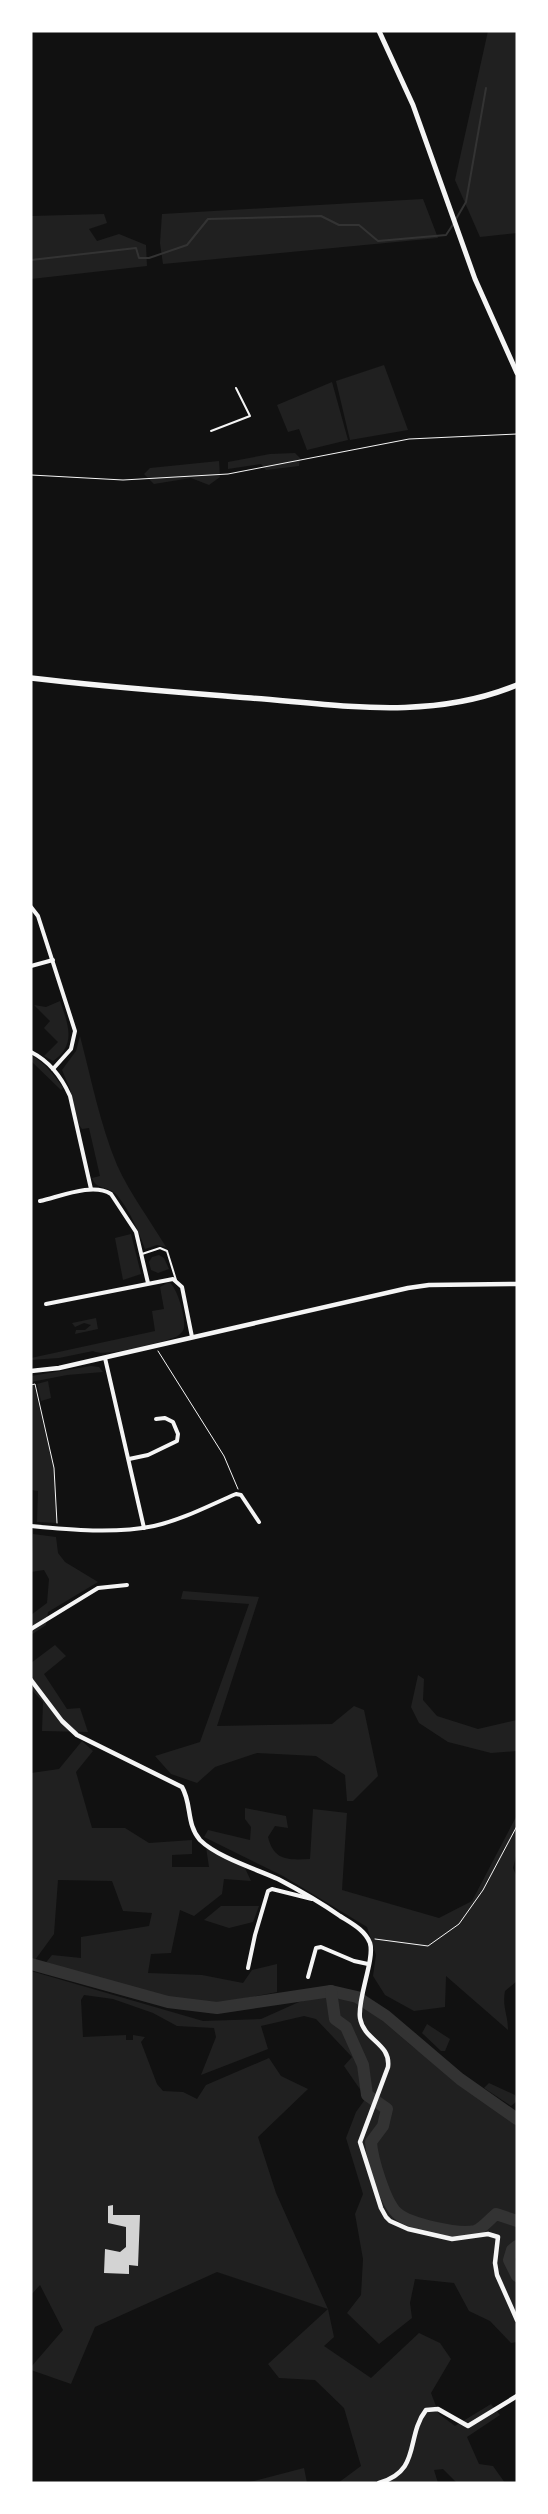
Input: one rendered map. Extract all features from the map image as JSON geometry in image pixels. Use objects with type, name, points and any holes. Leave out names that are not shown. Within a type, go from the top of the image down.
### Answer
[{"type":"main road","points":[[379,31],[413,105],[475,279],[517,373]]},
{"type":"main road","points":[[31,678],[99,686],[398,709],[452,705],[517,685]]},
{"type":"street","points":[[31,907],[38,916],[53,960],[75,1037],[71,1049],[53,1069]]},
{"type":"street","points":[[31,966],[53,960]]},
{"type":"street","points":[[31,1052],[53,1069],[64,1082],[70,1096],[91,1190]]},
{"type":"street","points":[[40,1201],[91,1190],[106,1191],[118,1203],[136,1232],[148,1283]]},
{"type":"street","points":[[46,1304],[169,1279],[176,1280],[182,1287],[192,1338]]},
{"type":"street","points":[[31,1371],[59,1368],[105,1358],[408,1288],[429,1285],[517,1284]]},
{"type":"street","points":[[105,1358],[144,1528]]},
{"type":"street","points":[[129,1460],[148,1455],[177,1440],[178,1434],[173,1422],[165,1418],[156,1419]]},
{"type":"street","points":[[31,1526],[58,1529],[144,1528],[166,1522],[236,1494],[240,1495],[259,1522]]},
{"type":"street","points":[[31,1629],[98,1588],[127,1585]]},
{"type":"street","points":[[31,1680],[62,1721],[77,1735],[182,1787],[186,1797],[191,1825],[205,1844],[314,1899],[360,1929],[367,1937],[371,1953],[359,2015],[362,2027],[386,2052],[389,2058],[360,2142],[381,2208],[390,2221],[408,2229],[452,2238],[488,2234],[498,2237],[495,2264],[497,2275],[517,2320]]},
{"type":"street","points":[[248,1968],[255,1935],[268,1891],[272,1890],[314,1899]]},
{"type":"street","points":[[308,1977],[316,1948],[322,1947],[354,1962],[368,1964]]},
{"type":"street","points":[[379,2483],[391,2479],[406,2466],[418,2425],[426,2410],[438,2409],[468,2426],[517,2396]]},
{"type":"lane","points":[[211,431],[250,416],[236,388]]},
{"type":"lane","points":[[142,1254],[160,1248],[167,1251],[176,1280]]},
{"type":"path","points":[[31,475],[123,480],[228,474],[409,439],[516,434]]},
{"type":"path","points":[[156,1346],[159,1355],[224,1456],[239,1489],[236,1494]]},
{"type":"path","points":[[31,1385],[36,1384],[54,1468],[58,1529]]},
{"type":"path","points":[[367,1937],[428,1946],[459,1924],[483,1890],[517,1826]]},
{"type":"shaded area","points":[[488,31],[517,31],[517,233],[480,237],[455,180]]},
{"type":"shaded area","points":[[423,199],[438,238],[163,264],[160,243],[162,214]]},
{"type":"shaded area","points":[[104,214],[107,223],[89,229],[97,241],[119,234],[146,245],[147,266],[31,279],[31,216]]},
{"type":"shaded area","points":[[384,365],[408,430],[350,440],[336,381]]},
{"type":"shaded area","points":[[332,382],[348,440],[307,450],[299,429],[288,432],[277,405]]},
{"type":"shaded area","points":[[295,453],[300,458],[299,466],[266,470],[261,464],[228,469],[228,462],[270,454]]},
{"type":"shaded area","points":[[219,461],[220,477],[209,485],[191,478],[154,484],[144,474],[150,468]]},
{"type":"shaded area","points":[[60,1001],[68,1026],[68,1041],[61,1055],[53,1061],[44,1056],[58,1042],[44,1028],[50,1021],[34,1005],[46,1007]]},
{"type":"shaded area","points":[[80,1036],[101,1117],[117,1165],[134,1197],[166,1247],[157,1245],[145,1249],[140,1235],[122,1201],[114,1192],[96,1184],[92,1178],[100,1176],[89,1128],[82,1129],[79,1125],[70,1089],[62,1070],[76,1051]]},
{"type":"shaded area","points":[[31,1055],[45,1065],[53,1074],[63,1088],[61,1090],[31,1061]]},
{"type":"shaded area","points":[[131,1234],[141,1274],[123,1280],[115,1238]]},
{"type":"shaded area","points":[[159,1255],[164,1258],[169,1269],[158,1273],[151,1270],[149,1262],[152,1257]]},
{"type":"shaded area","points":[[169,1282],[178,1296],[184,1317],[184,1329],[176,1337],[121,1351],[99,1353],[93,1351],[59,1358],[31,1360],[31,1358],[155,1331],[152,1311],[164,1309],[160,1287]]},
{"type":"shaded area","points":[[96,1318],[98,1329],[75,1334],[76,1330],[85,1330],[91,1325],[84,1323],[75,1327],[72,1323]]},
{"type":"shaded area","points":[[91,1366],[99,1367],[103,1372],[67,1375],[31,1382],[31,1376]]},
{"type":"shaded area","points":[[48,1381],[51,1398],[41,1401],[37,1384]]},
{"type":"shaded area","points":[[34,1385],[54,1470],[57,1523],[37,1522],[38,1491],[31,1490],[31,1386]]},
{"type":"shaded area","points":[[33,1534],[56,1537],[58,1553],[65,1562],[98,1582],[48,1612],[46,1625],[31,1635],[31,1615],[47,1603],[49,1579],[44,1570],[31,1572]]},
{"type":"shaded area","points":[[183,1591],[259,1597],[217,1726],[332,1724],[354,1706],[364,1710],[378,1776],[353,1801],[347,1801],[345,1775],[316,1756],[257,1753],[215,1767],[197,1783],[171,1774],[155,1756],[200,1742],[249,1604],[181,1599]]},
{"type":"shaded area","points":[[55,1645],[66,1656],[44,1674],[67,1709],[80,1708],[88,1732],[42,1731],[43,1702],[31,1689],[31,1663]]},
{"type":"shaded area","points":[[418,1675],[424,1679],[423,1700],[437,1716],[478,1729],[517,1720],[517,1751],[491,1753],[448,1742],[419,1723],[411,1707]]},
{"type":"shaded area","points":[[82,1741],[93,1751],[76,1772],[92,1828],[125,1828],[149,1843],[192,1840],[192,1854],[172,1855],[172,1867],[209,1867],[206,1847],[245,1868],[251,1881],[224,1879],[222,1894],[194,1916],[180,1910],[171,1953],[151,1954],[148,1973],[202,1975],[243,1983],[252,1970],[277,1964],[277,1992],[214,2004],[139,1992],[44,1965],[52,1955],[81,1958],[81,1937],[149,1926],[152,1913],[123,1911],[112,1881],[58,1880],[54,1934],[35,1960],[31,1959],[31,1773],[59,1769]]},
{"type":"shaded area","points":[[245,1808],[286,1816],[288,1828],[275,1826],[268,1837],[274,1851],[278,1855],[289,1859],[310,1859],[313,1809],[347,1813],[342,1890],[439,1918],[472,1901],[517,1815],[517,1852],[513,1868],[517,1877],[517,1981],[505,1991],[504,2002],[508,2030],[446,1976],[445,2007],[414,2011],[385,1995],[373,1976],[376,1955],[367,1927],[283,1876],[204,1837],[208,1830],[250,1840],[251,1827],[245,1819]]},
{"type":"shaded area","points":[[221,1906],[259,1906],[253,1922],[229,1928],[204,1920]]},
{"type":"shaded area","points":[[31,1971],[203,2021],[261,2019],[299,2002],[326,1995],[353,2001],[370,2010],[412,2046],[517,2121],[517,2342],[511,2343],[490,2321],[469,2311],[454,2283],[415,2279],[410,2303],[412,2318],[379,2344],[347,2313],[361,2295],[363,2259],[355,2214],[363,2194],[346,2138],[356,2112],[366,2098],[344,2066],[352,2057],[316,2019],[304,2016],[261,2026],[268,2049],[201,2075],[216,2037],[214,2028],[177,2026],[153,2013],[113,1999],[84,1995],[81,2000],[83,2037],[126,2035],[126,2040],[133,2040],[133,2035],[145,2037],[141,2042],[157,2084],[163,2091],[183,2092],[197,2099],[206,2085],[269,2058],[281,2076],[308,2089],[258,2137],[276,2193],[328,2309],[217,2272],[95,2327],[71,2384],[31,2370],[31,2367],[63,2330],[40,2285],[31,2295]]},
{"type":"shaded area","points":[[427,2024],[450,2039],[445,2051],[441,2051],[422,2033]]},
{"type":"shaded area","points":[[489,2083],[515,2095],[517,2101],[511,2106],[484,2088]]},
{"type":"shaded area","points":[[328,2309],[334,2337],[324,2346],[371,2378],[419,2333],[440,2343],[451,2359],[431,2393],[439,2414],[455,2426],[491,2404],[500,2415],[467,2437],[479,2464],[493,2466],[505,2483],[457,2483],[443,2469],[434,2470],[438,2483],[338,2483],[361,2466],[344,2408],[315,2380],[279,2378],[268,2364]]},
{"type":"shaded area","points":[[304,2468],[307,2483],[250,2483],[250,2482]]},
{"type":"building","points":[[113,2205],[113,2215],[140,2215],[138,2266],[129,2265],[129,2274],[104,2273],[105,2249],[120,2252],[126,2247],[126,2227],[108,2223],[108,2206]]},
{"type":"waterway","points":[[456,219],[466,202],[486,88]]},
{"type":"waterway","points":[[31,260],[136,248],[139,258],[149,258],[187,245],[208,219],[321,216],[339,225],[359,225],[378,241],[446,235],[454,223]]},
{"type":"waterway","points":[[31,1964],[168,2002],[217,2008],[331,1991],[357,1997],[386,2016],[460,2079],[517,2119]]},
{"type":"waterway","points":[[331,1991],[335,2019],[346,2027],[363,2065],[367,2095],[387,2109],[383,2126],[371,2142],[380,2179],[392,2207],[397,2213],[412,2221],[446,2230],[475,2231],[496,2214],[517,2221]]},
{"type":"waterway","points":[[517,2246],[512,2250],[509,2260],[517,2276]]}]
